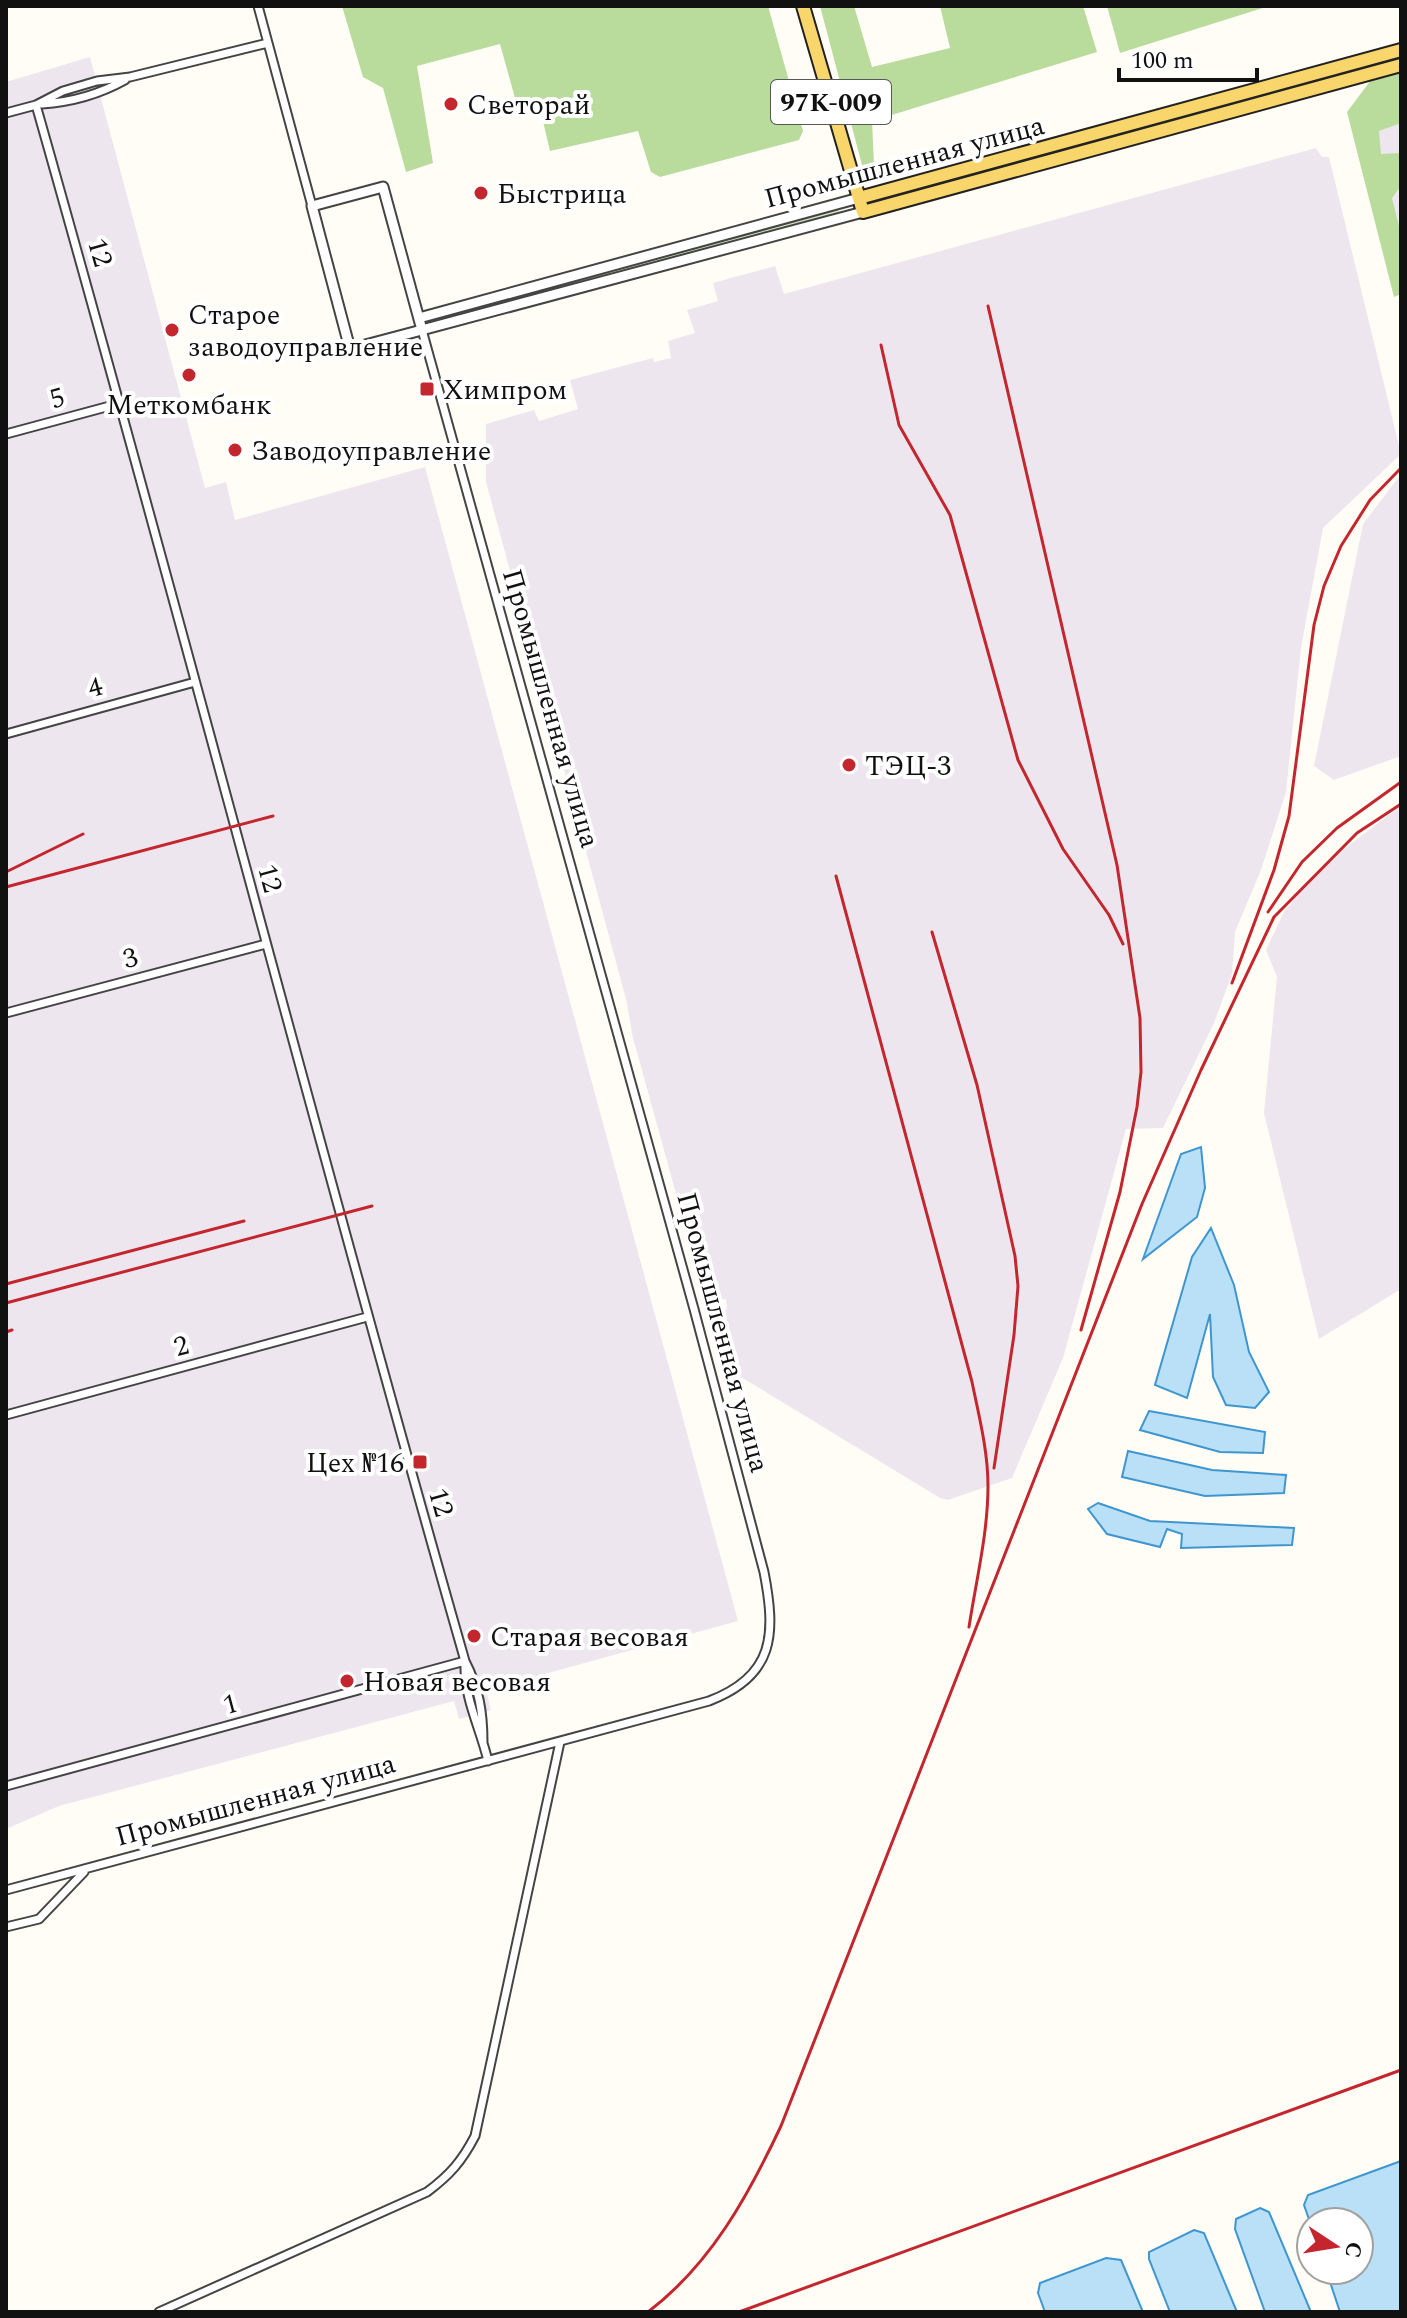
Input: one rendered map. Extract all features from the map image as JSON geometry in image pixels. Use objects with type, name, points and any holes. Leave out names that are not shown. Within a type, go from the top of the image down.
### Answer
[{"type":"main road","name":"97К-009","points":[[803,6],[863,212]]},
{"type":"main road","name":"Промышленная улица","points":[[859,198],[1401,50]]},
{"type":"main road","name":"Промышленная улица","points":[[863,212],[1401,65]]},
{"type":"main road","points":[[1329,68],[1332,82]]},
{"type":"street","name":"Промышленная улица","points":[[258,6],[350,349],[863,212]]},
{"type":"street","points":[[36,105],[63,91],[97,81],[130,77],[268,43]]},
{"type":"street","points":[[6,113],[100,94],[130,77]]},
{"type":"street","name":"12","points":[[36,105],[121,403],[367,1317],[465,1661],[475,1681],[483,1712],[483,1742],[488,1761]]},
{"type":"street","name":"Промышленная улица","points":[[6,1890],[560,1742],[733,1692],[747,1682],[764,1655],[768,1635],[769,1603],[764,1572],[698,1323],[383,187],[312,206]]},
{"type":"street","name":"Промышленная улица","points":[[419,318],[859,198]]},
{"type":"street","points":[[553,282],[556,294]]},
{"type":"street","name":"5","points":[[6,434],[121,403]]},
{"type":"street","name":"4","points":[[6,734],[195,682]]},
{"type":"street","name":"3","points":[[6,1013],[266,944]]},
{"type":"street","name":"2","points":[[6,1415],[367,1317]]},
{"type":"street","name":"1","points":[[6,1786],[465,1661]]},
{"type":"street","points":[[159,2312],[427,2192],[463,2160],[475,2136],[560,1742]]},
{"type":"street","name":"Промышленная улица","points":[[6,1927],[39,1919],[86,1870]]},
{"type":"shaded area","name":"Химпром","points":[[90,57],[205,488],[226,482],[235,520],[425,467],[738,1621],[486,1690],[491,1710],[459,1719],[454,1701],[59,1806],[6,1829],[6,82]]},
{"type":"shaded area","points":[[1401,115],[1401,251],[1366,126]]},
{"type":"shaded area","points":[[1316,148],[1322,157],[1329,157],[1401,454],[1323,528],[1301,648],[1286,792],[1261,870],[1235,932],[1232,974],[1214,1023],[1163,1128],[1126,1129],[1063,1358],[1012,1478],[948,1500],[940,1498],[726,1368],[709,1315],[727,1309],[726,1299],[706,1302],[633,1038],[626,999],[486,482],[486,424],[534,410],[539,421],[578,409],[570,380],[653,358],[654,362],[671,358],[668,341],[695,333],[687,310],[718,301],[713,283],[775,266],[784,294]]},
{"type":"shaded area","points":[[1401,474],[1401,756],[1334,780],[1314,766],[1363,524]]},
{"type":"shaded area","points":[[1401,806],[1401,1289],[1319,1339],[1264,1113],[1277,977],[1266,950],[1284,912],[1307,884],[1344,849]]},
{"type":"green space","points":[[342,6],[768,6],[803,131],[799,140],[660,177],[651,172],[638,131],[550,151],[539,104],[515,98],[500,44],[417,66],[433,163],[406,172],[383,88],[363,77]]},
{"type":"green space","points":[[820,6],[854,6],[872,67],[950,48],[940,6],[1083,6],[1097,52],[872,121],[874,165],[862,165]]},
{"type":"green space","points":[[1107,6],[1269,6],[1120,53]]},
{"type":"green space","points":[[1401,72],[1401,123],[1379,131],[1381,154],[1401,153],[1401,186],[1392,198],[1401,234],[1401,294],[1394,297],[1347,112],[1371,80]]},
{"type":"green space","points":[[838,208],[839,212],[572,285],[571,281]]},
{"type":"green space","points":[[541,290],[542,294],[448,319],[447,315]]},
{"type":"water","points":[[1201,1147],[1205,1188],[1197,1217],[1143,1259],[1181,1154]]},
{"type":"water","points":[[1211,1228],[1234,1285],[1249,1352],[1269,1392],[1255,1408],[1226,1405],[1213,1377],[1210,1314],[1187,1398],[1155,1385],[1192,1257]]},
{"type":"water","points":[[1149,1411],[1265,1432],[1263,1453],[1220,1452],[1140,1430]]},
{"type":"water","points":[[1128,1451],[1212,1470],[1286,1475],[1284,1493],[1205,1496],[1122,1477]]},
{"type":"water","points":[[1098,1503],[1150,1521],[1294,1528],[1292,1545],[1181,1548],[1182,1534],[1167,1529],[1160,1547],[1107,1534],[1088,1509]]},
{"type":"water","points":[[1401,2161],[1401,2312],[1340,2312],[1331,2286],[1375,2286],[1375,2206],[1304,2206],[1308,2195]]},
{"type":"water","points":[[1260,2208],[1269,2212],[1295,2274],[1295,2286],[1300,2286],[1311,2312],[1265,2312],[1235,2229],[1236,2219]]},
{"type":"water","points":[[1194,2230],[1204,2233],[1237,2312],[1170,2312],[1149,2252]]},
{"type":"water","points":[[1106,2258],[1121,2260],[1143,2312],[1045,2312],[1038,2293],[1040,2283]]},
{"type":"railway","points":[[988,306],[1117,865],[1140,1018],[1141,1072],[1137,1107],[1120,1192],[1081,1330]]},
{"type":"railway","points":[[881,345],[899,425],[950,515],[1018,760],[1063,849],[1109,915],[1123,944]]},
{"type":"railway","points":[[1232,983],[1274,870],[1289,816],[1314,625],[1324,586],[1341,546],[1370,500],[1401,468]]},
{"type":"railway","points":[[1268,912],[1302,862],[1337,828],[1401,782]]},
{"type":"railway","points":[[648,2312],[691,2273],[709,2251],[741,2203],[781,2126],[1142,1204],[1274,917],[1357,833],[1401,804]]},
{"type":"railway","points":[[6,887],[273,816]]},
{"type":"railway","points":[[6,872],[83,834]]},
{"type":"railway","points":[[836,876],[972,1382],[983,1434],[988,1473],[987,1504],[969,1627]]},
{"type":"railway","points":[[932,932],[977,1085],[1015,1256],[1018,1286],[1014,1335],[994,1468]]},
{"type":"railway","points":[[6,1303],[372,1206]]},
{"type":"railway","points":[[6,1284],[244,1221]]},
{"type":"railway","points":[[6,1332],[12,1330]]},
{"type":"railway","points":[[739,2312],[1401,2070]]},
{"type":"place","name":"Светорай","points":[[451,104]]},
{"type":"place","name":"Быстрица","points":[[481,193]]},
{"type":"place","name":"Старое заводоуправление","points":[[172,330]]},
{"type":"place","name":"Меткомбанк","points":[[189,375]]},
{"type":"place","name":"Химпром","points":[[427,389]]},
{"type":"place","name":"Заводоуправление","points":[[235,450]]},
{"type":"place","name":"ТЭЦ-3","points":[[849,765]]},
{"type":"place","name":"Цех №16","points":[[420,1462]]},
{"type":"place","name":"Старая весовая","points":[[474,1636]]},
{"type":"place","name":"Новая весовая","points":[[347,1681]]}]
